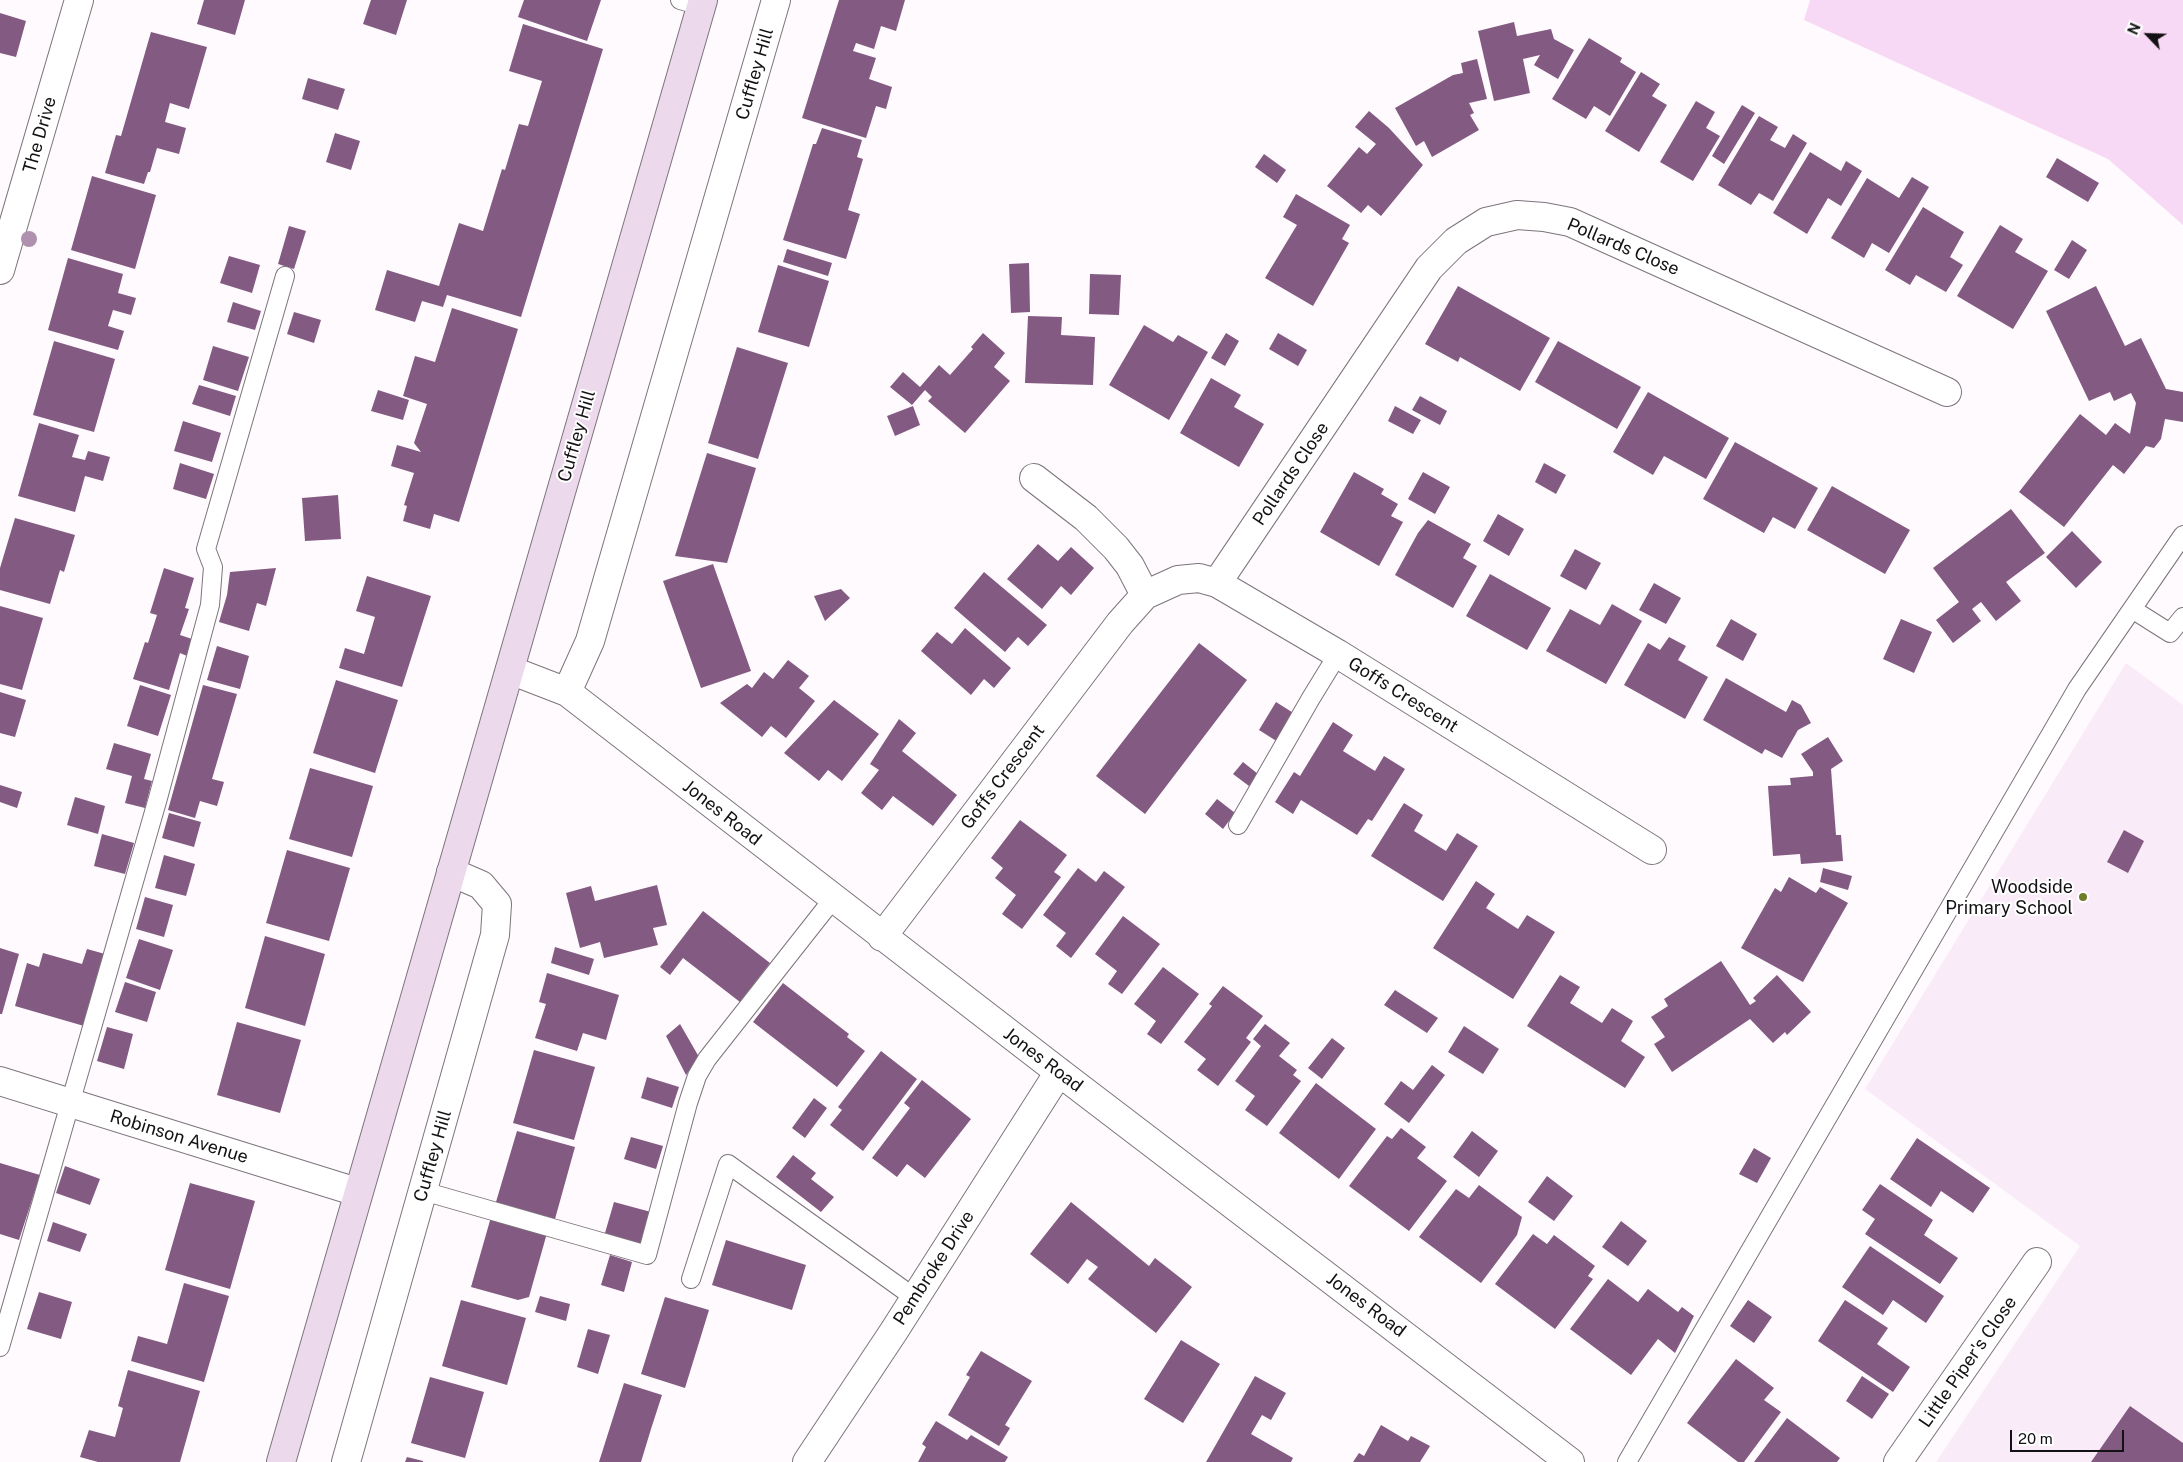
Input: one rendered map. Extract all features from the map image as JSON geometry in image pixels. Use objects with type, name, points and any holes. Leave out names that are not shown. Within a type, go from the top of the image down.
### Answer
[{"type":"main road","name":"Cuffley Hill","points":[[281,1462],[510,670],[695,2]]},
{"type":"street","name":"The Drive","points":[[0,270],[79,0]]},
{"type":"street","name":"Cuffley Hill","points":[[567,692],[590,641],[776,0]]},
{"type":"street","name":"Pollards Close","points":[[1217,583],[1429,268],[1456,242],[1486,222],[1517,215],[1544,217],[1570,222],[1948,392]]},
{"type":"street","points":[[1034,478],[1086,518],[1116,548],[1130,566],[1145,594]]},
{"type":"street","name":"Goffs Crescent","points":[[882,937],[1120,623],[1145,594],[1178,580],[1199,578],[1217,583],[1338,654],[1652,850]]},
{"type":"street","name":"Jones Road","points":[[510,670],[567,692],[882,937],[1570,1462]]},
{"type":"street","name":"Cuffley Hill","points":[[346,1462],[495,935],[497,904],[481,885],[451,872]]},
{"type":"street","name":"Pembroke Drive","points":[[807,1462],[1059,1072]]},
{"type":"street","name":"Robinson Avenue","points":[[0,1081],[358,1192]]},
{"type":"street","name":"Little Piper's Close","points":[[1898,1462],[2037,1262]]},
{"type":"lane","points":[[0,1347],[158,798],[210,605],[214,567],[206,549],[285,276]]},
{"type":"lane","points":[[1628,1462],[2077,689],[2183,535]]},
{"type":"lane","points":[[2132,609],[2170,633],[2183,617]]},
{"type":"lane","points":[[1238,825],[1310,698],[1338,654]]},
{"type":"lane","points":[[423,1191],[647,1255],[697,1076],[707,1059],[833,898]]},
{"type":"lane","points":[[691,1279],[728,1164],[914,1298]]},
{"type":"shaded area","points":[[1810,0],[2183,0],[2183,225],[2108,159],[1804,20]]},
{"type":"shaded area","name":"Woodside Primary School","points":[[2126,663],[2183,705],[2183,1462],[1936,1462],[2080,1246],[1865,1089]]},
{"type":"building","points":[[204,0],[245,0],[235,35],[197,24]]},
{"type":"building","points":[[371,0],[407,0],[396,35],[363,24]]},
{"type":"building","points":[[524,0],[601,0],[587,41],[518,17]]},
{"type":"building","points":[[839,0],[905,0],[896,31],[881,26],[874,49],[856,43],[853,51],[876,58],[869,79],[892,87],[886,109],[876,106],[866,138],[802,118]]},
{"type":"building","points":[[0,13],[26,21],[16,57],[0,53]]},
{"type":"building","points":[[1514,22],[1517,36],[1551,29],[1554,39],[1574,50],[1558,79],[1534,65],[1540,55],[1523,59],[1530,93],[1494,101],[1478,31]]},
{"type":"building","points":[[523,24],[603,49],[521,317],[447,295],[443,307],[422,301],[415,322],[375,310],[387,270],[439,286],[459,223],[483,231],[502,169],[505,170],[519,124],[528,126],[542,81],[509,71]]},
{"type":"building","points":[[151,32],[207,47],[189,109],[170,103],[165,122],[186,128],[179,154],[157,148],[150,172],[148,172],[144,184],[105,173],[116,135],[121,136]]},
{"type":"building","points":[[1589,38],[1622,58],[1620,62],[1636,72],[1610,116],[1594,106],[1586,119],[1552,99]]},
{"type":"building","points":[[1477,59],[1487,99],[1469,103],[1474,113],[1470,115],[1479,130],[1432,157],[1424,141],[1416,146],[1395,108],[1453,75],[1463,73],[1461,63]]},
{"type":"building","points":[[1641,72],[1660,84],[1652,96],[1667,105],[1639,152],[1605,131]]},
{"type":"building","points":[[308,78],[345,89],[338,110],[302,99]]},
{"type":"building","points":[[1696,101],[1715,112],[1706,128],[1720,136],[1693,181],[1660,162]]},
{"type":"building","points":[[1742,105],[1755,113],[1724,164],[1712,156]]},
{"type":"building","points":[[1369,111],[1389,128],[1423,165],[1381,216],[1368,205],[1361,213],[1327,186],[1359,147],[1367,154],[1376,144],[1355,127]]},
{"type":"building","points":[[1759,116],[1778,127],[1770,140],[1785,148],[1793,134],[1807,143],[1773,201],[1759,193],[1751,205],[1718,185]]},
{"type":"building","points":[[822,128],[862,140],[857,157],[863,159],[848,210],[860,214],[846,259],[783,240],[813,144],[816,144]]},
{"type":"building","points":[[335,133],[360,141],[351,170],[326,162]]},
{"type":"building","points":[[1810,152],[1841,171],[1846,161],[1862,171],[1841,206],[1828,198],[1807,234],[1773,213]]},
{"type":"building","points":[[1264,154],[1286,170],[1277,183],[1255,167]]},
{"type":"building","points":[[2057,158],[2099,183],[2088,202],[2046,177]]},
{"type":"building","points":[[92,176],[156,195],[135,269],[71,250]]},
{"type":"building","points":[[1912,177],[1929,187],[1889,253],[1872,243],[1864,258],[1831,238],[1867,178],[1899,198]]},
{"type":"building","points":[[1296,194],[1350,225],[1342,239],[1349,243],[1313,306],[1265,278],[1297,225],[1283,217]]},
{"type":"building","points":[[1923,207],[1964,232],[1950,257],[1963,265],[1946,292],[1916,275],[1910,285],[1885,270]]},
{"type":"building","points":[[2000,225],[2023,239],[2015,252],[2048,271],[2013,329],[1957,296]]},
{"type":"building","points":[[289,226],[306,231],[294,269],[278,264]]},
{"type":"building","points":[[2072,240],[2087,250],[2069,279],[2054,270]]},
{"type":"building","points":[[787,249],[832,263],[828,276],[783,262]]},
{"type":"building","points":[[229,256],[260,265],[252,293],[220,283]]},
{"type":"building","points":[[68,258],[123,274],[118,293],[136,298],[131,315],[113,310],[108,326],[124,331],[118,350],[48,330]]},
{"type":"building","points":[[1029,263],[1030,312],[1011,313],[1009,264]]},
{"type":"building","points":[[778,265],[829,281],[809,347],[758,332]]},
{"type":"building","points":[[1090,274],[1121,275],[1119,315],[1089,314]]},
{"type":"building","points":[[1458,286],[1550,338],[1520,391],[1460,357],[1458,362],[1425,344]]},
{"type":"building","points":[[2096,286],[2125,346],[2141,338],[2166,389],[2183,392],[2183,422],[2165,419],[2161,439],[2154,448],[2146,446],[2124,474],[2113,465],[2064,527],[2019,492],[2080,414],[2106,435],[2115,423],[2130,434],[2136,403],[2131,393],[2114,401],[2110,392],[2089,401],[2046,311]]},
{"type":"building","points":[[233,302],[261,311],[255,330],[227,322]]},
{"type":"building","points":[[452,308],[518,329],[459,522],[434,514],[430,529],[403,521],[407,506],[404,505],[414,473],[391,466],[397,445],[421,452],[414,443],[427,404],[403,396],[415,356],[435,362]]},
{"type":"building","points":[[294,312],[321,320],[314,343],[287,334]]},
{"type":"building","points":[[1028,316],[1062,317],[1061,335],[1095,337],[1093,385],[1025,383]]},
{"type":"building","points":[[1144,325],[1173,342],[1178,335],[1208,352],[1169,420],[1109,385]]},
{"type":"building","points":[[983,333],[1005,353],[994,367],[1010,381],[965,433],[928,401],[932,397],[925,390],[912,405],[890,387],[903,372],[920,387],[939,365],[950,375],[973,349],[971,347]]},
{"type":"building","points":[[1226,333],[1239,341],[1225,366],[1211,358]]},
{"type":"building","points":[[1278,333],[1307,350],[1298,366],[1269,349]]},
{"type":"building","points":[[54,341],[115,359],[94,432],[33,415]]},
{"type":"building","points":[[1558,341],[1641,387],[1617,429],[1535,382]]},
{"type":"building","points":[[213,346],[249,357],[238,391],[203,380]]},
{"type":"building","points":[[737,347],[788,363],[758,459],[708,443]]},
{"type":"building","points":[[1211,378],[1241,395],[1234,407],[1264,424],[1239,467],[1180,433]]},
{"type":"building","points":[[199,385],[236,396],[230,416],[192,404]]},
{"type":"building","points":[[378,390],[409,400],[403,420],[371,411]]},
{"type":"building","points":[[1648,392],[1729,438],[1706,479],[1664,456],[1653,475],[1613,452]]},
{"type":"building","points":[[1420,396],[1447,411],[1440,425],[1412,410]]},
{"type":"building","points":[[913,406],[920,425],[895,436],[887,416]]},
{"type":"building","points":[[1395,406],[1421,420],[1413,434],[1388,421]]},
{"type":"building","points":[[183,421],[221,433],[212,462],[174,451]]},
{"type":"building","points":[[39,423],[79,435],[72,457],[85,460],[88,451],[110,457],[103,481],[85,476],[75,512],[18,496]]},
{"type":"building","points":[[1735,442],[1818,488],[1795,529],[1773,517],[1764,533],[1703,499]]},
{"type":"building","points":[[707,453],[756,468],[727,563],[675,556]]},
{"type":"building","points":[[180,463],[214,474],[206,499],[173,489]]},
{"type":"building","points":[[1544,463],[1566,475],[1556,494],[1535,482]]},
{"type":"building","points":[[1354,472],[1384,489],[1381,494],[1398,504],[1391,516],[1403,522],[1379,566],[1320,532]]},
{"type":"building","points":[[1423,472],[1450,487],[1435,514],[1408,499]]},
{"type":"building","points":[[1832,486],[1910,530],[1885,574],[1807,530]]},
{"type":"building","points":[[338,495],[341,539],[305,541],[302,498]]},
{"type":"building","points":[[2011,509],[2045,553],[2006,582],[2021,601],[1996,621],[1981,602],[1972,609],[1981,621],[1953,643],[1936,620],[1959,602],[1933,568]]},
{"type":"building","points":[[1498,514],[1524,529],[1509,556],[1483,541]]},
{"type":"building","points":[[15,518],[75,535],[64,572],[60,570],[50,604],[0,590],[0,568]]},
{"type":"building","points":[[1428,520],[1471,544],[1463,558],[1477,566],[1453,608],[1395,575],[1418,533]]},
{"type":"building","points":[[2072,531],[2102,562],[2076,588],[2046,557]]},
{"type":"building","points":[[1038,544],[1058,561],[1071,547],[1094,568],[1071,595],[1061,586],[1042,609],[1007,579]]},
{"type":"building","points":[[1575,549],[1601,563],[1586,590],[1560,576]]},
{"type":"building","points":[[713,564],[751,671],[701,688],[663,581]]},
{"type":"building","points":[[164,568],[194,578],[185,608],[189,609],[180,635],[192,639],[187,656],[180,653],[169,690],[133,679],[145,642],[148,643],[157,615],[150,613]]},
{"type":"building","points":[[276,568],[266,606],[257,603],[249,631],[219,622],[227,595],[230,572]]},
{"type":"building","points":[[984,572],[1047,625],[1028,646],[1018,637],[1005,652],[954,608]]},
{"type":"building","points":[[1490,574],[1551,608],[1527,650],[1466,616]]},
{"type":"building","points":[[367,576],[431,596],[402,687],[339,668],[345,648],[364,654],[375,617],[356,611]]},
{"type":"building","points":[[1654,583],[1681,598],[1666,624],[1639,610]]},
{"type":"building","points":[[841,589],[850,598],[825,621],[814,596]]},
{"type":"building","points":[[1612,604],[1642,621],[1606,684],[1546,651],[1570,609],[1600,625]]},
{"type":"building","points":[[0,606],[43,618],[22,690],[0,684]]},
{"type":"building","points":[[1731,619],[1757,634],[1743,661],[1716,646]]},
{"type":"building","points":[[1901,619],[1932,632],[1914,673],[1883,659]]},
{"type":"building","points":[[965,628],[1011,668],[994,688],[984,679],[971,695],[921,651],[937,632],[952,644]]},
{"type":"building","points":[[1669,637],[1686,646],[1678,660],[1708,677],[1685,719],[1624,685],[1648,643],[1660,650]]},
{"type":"building","points":[[1199,643],[1247,680],[1145,814],[1096,776]]},
{"type":"building","points":[[217,646],[249,656],[240,689],[207,680]]},
{"type":"building","points":[[788,660],[809,676],[799,688],[815,701],[786,738],[771,726],[762,737],[720,703],[747,684],[752,688],[764,672],[773,679]]},
{"type":"building","points":[[1726,678],[1786,712],[1792,700],[1801,705],[1811,723],[1798,730],[1782,758],[1765,749],[1762,754],[1703,720]]},
{"type":"building","points":[[336,680],[398,700],[375,773],[313,753]]},
{"type":"building","points":[[140,685],[171,695],[158,736],[127,726]]},
{"type":"building","points":[[203,685],[237,694],[212,779],[224,782],[217,806],[200,801],[195,818],[168,810]]},
{"type":"building","points":[[0,692],[26,700],[15,737],[0,733]]},
{"type":"building","points":[[834,700],[879,734],[842,781],[828,770],[819,781],[784,753]]},
{"type":"building","points":[[1276,702],[1295,714],[1278,742],[1259,730]]},
{"type":"building","points":[[899,719],[916,733],[902,751],[957,795],[933,826],[893,796],[882,810],[861,793],[879,770],[870,764]]},
{"type":"building","points":[[1333,722],[1353,735],[1343,751],[1375,771],[1384,756],[1405,769],[1372,821],[1368,819],[1357,835],[1301,800],[1293,814],[1275,802],[1294,772],[1300,776]]},
{"type":"building","points":[[1828,737],[1843,761],[1831,769],[1836,835],[1841,835],[1843,861],[1801,864],[1800,854],[1773,856],[1768,786],[1791,785],[1790,778],[1813,776],[1813,772],[1801,754]]},
{"type":"building","points":[[114,743],[151,754],[144,779],[152,781],[145,808],[125,803],[132,776],[106,769]]},
{"type":"building","points":[[1243,762],[1258,774],[1249,786],[1233,774]]},
{"type":"building","points":[[310,768],[373,786],[352,857],[289,839]]},
{"type":"building","points":[[0,785],[22,792],[17,808],[0,802]]},
{"type":"building","points":[[75,797],[105,806],[98,834],[67,825]]},
{"type":"building","points":[[1217,799],[1235,813],[1223,829],[1205,814]]},
{"type":"building","points":[[1404,803],[1423,815],[1414,831],[1446,851],[1457,833],[1478,846],[1443,901],[1371,856]]},
{"type":"building","points":[[169,813],[201,822],[194,847],[162,838]]},
{"type":"building","points":[[1020,820],[1067,855],[1054,872],[1061,877],[1022,929],[1002,914],[1016,895],[995,878],[1003,868],[991,858]]},
{"type":"building","points":[[2124,830],[2144,841],[2128,873],[2107,862]]},
{"type":"building","points":[[102,834],[134,843],[125,874],[94,866]]},
{"type":"building","points":[[287,850],[350,868],[329,941],[266,923]]},
{"type":"building","points":[[164,855],[195,864],[186,896],[155,888]]},
{"type":"building","points":[[1078,868],[1096,882],[1104,871],[1125,887],[1071,958],[1056,946],[1066,933],[1043,915]]},
{"type":"building","points":[[1823,868],[1852,876],[1848,890],[1820,882]]},
{"type":"building","points":[[1789,877],[1816,893],[1820,887],[1848,903],[1803,982],[1741,948],[1775,888],[1781,892]]},
{"type":"building","points":[[1476,881],[1495,894],[1486,908],[1518,929],[1527,915],[1555,932],[1513,999],[1433,948]]},
{"type":"building","points":[[657,885],[667,925],[653,928],[658,945],[604,958],[600,942],[580,948],[566,893],[591,886],[595,901]]},
{"type":"building","points":[[145,897],[173,905],[164,937],[136,929]]},
{"type":"building","points":[[703,911],[770,963],[740,1002],[683,958],[670,975],[660,967]]},
{"type":"building","points":[[1123,916],[1160,944],[1122,994],[1108,984],[1117,971],[1095,954]]},
{"type":"building","points":[[265,936],[325,954],[305,1026],[245,1008]]},
{"type":"building","points":[[139,939],[173,950],[160,990],[126,978]]},
{"type":"building","points":[[555,947],[594,959],[589,975],[551,963]]},
{"type":"building","points":[[0,948],[19,954],[2,1014],[0,1014]]},
{"type":"building","points":[[87,949],[105,954],[84,1026],[15,1006],[27,963],[39,967],[43,953],[82,964]]},
{"type":"building","points":[[1721,961],[1750,1005],[1756,1001],[1753,998],[1777,975],[1811,1012],[1787,1035],[1785,1032],[1773,1043],[1750,1019],[1672,1072],[1654,1044],[1665,1037],[1651,1017],[1668,1006],[1664,999]]},
{"type":"building","points":[[1163,967],[1199,994],[1161,1044],[1147,1034],[1156,1021],[1134,1004]]},
{"type":"building","points":[[547,973],[619,995],[606,1040],[583,1033],[577,1051],[535,1038],[546,1004],[539,1002]]},
{"type":"building","points":[[1560,975],[1580,987],[1570,1003],[1602,1023],[1612,1008],[1633,1021],[1621,1041],[1645,1057],[1625,1088],[1527,1026]]},
{"type":"building","points":[[125,982],[156,992],[147,1022],[115,1012]]},
{"type":"building","points":[[783,983],[849,1034],[847,1037],[865,1051],[837,1087],[753,1022]]},
{"type":"building","points":[[1223,986],[1263,1016],[1246,1038],[1251,1042],[1218,1086],[1197,1070],[1206,1059],[1184,1042],[1212,1006],[1209,1004]]},
{"type":"building","points":[[1395,990],[1438,1018],[1427,1033],[1384,1005]]},
{"type":"building","points":[[237,1022],[301,1040],[280,1113],[217,1095]]},
{"type":"building","points":[[680,1024],[699,1057],[686,1075],[666,1036]]},
{"type":"building","points":[[1265,1024],[1290,1043],[1279,1056],[1297,1070],[1293,1075],[1301,1081],[1267,1126],[1245,1110],[1255,1096],[1235,1081],[1261,1046],[1253,1039]]},
{"type":"building","points":[[1464,1026],[1499,1049],[1483,1074],[1448,1052]]},
{"type":"building","points":[[107,1027],[133,1034],[124,1069],[97,1061]]},
{"type":"building","points":[[1332,1038],[1345,1048],[1322,1079],[1308,1068]]},
{"type":"building","points":[[534,1050],[595,1067],[574,1140],[513,1123]]},
{"type":"building","points":[[881,1051],[917,1079],[863,1151],[830,1125],[842,1110],[838,1107]]},
{"type":"building","points":[[1432,1065],[1445,1075],[1409,1123],[1384,1104],[1401,1081],[1413,1090]]},
{"type":"building","points":[[647,1077],[679,1087],[672,1108],[641,1098]]},
{"type":"building","points":[[922,1080],[971,1119],[925,1178],[907,1164],[897,1177],[872,1158],[910,1108],[904,1103]]},
{"type":"building","points":[[1316,1083],[1376,1129],[1339,1179],[1279,1133]]},
{"type":"building","points":[[814,1098],[827,1108],[805,1138],[792,1128]]},
{"type":"building","points":[[1401,1128],[1426,1147],[1417,1158],[1447,1181],[1409,1231],[1349,1186],[1387,1136],[1392,1139]]},
{"type":"building","points":[[517,1131],[575,1147],[555,1219],[496,1202]]},
{"type":"building","points":[[1472,1131],[1498,1151],[1479,1177],[1453,1157]]},
{"type":"building","points":[[631,1137],[663,1146],[656,1169],[624,1159]]},
{"type":"building","points":[[1917,1138],[1990,1188],[1973,1213],[1941,1191],[1931,1207],[1890,1179]]},
{"type":"building","points":[[1754,1148],[1771,1158],[1757,1183],[1739,1174]]},
{"type":"building","points":[[793,1155],[816,1173],[811,1179],[834,1197],[821,1212],[776,1177]]},
{"type":"building","points":[[0,1163],[40,1175],[19,1240],[0,1234]]},
{"type":"building","points":[[65,1166],[100,1179],[90,1205],[56,1193]]},
{"type":"building","points":[[1547,1176],[1573,1196],[1554,1221],[1528,1202]]},
{"type":"building","points":[[190,1183],[255,1201],[230,1289],[165,1270]]},
{"type":"building","points":[[1880,1184],[1933,1220],[1924,1235],[1958,1258],[1940,1284],[1865,1234],[1875,1219],[1862,1210]]},
{"type":"building","points":[[1479,1185],[1522,1217],[1517,1235],[1481,1283],[1419,1237],[1456,1189],[1469,1198]]},
{"type":"building","points":[[614,1202],[651,1212],[641,1244],[605,1233]]},
{"type":"building","points":[[1071,1202],[1149,1266],[1155,1258],[1192,1287],[1156,1333],[1088,1279],[1098,1267],[1087,1259],[1068,1284],[1030,1254]]},
{"type":"building","points":[[491,1217],[547,1233],[529,1297],[518,1300],[471,1287]]},
{"type":"building","points":[[1621,1221],[1647,1241],[1628,1266],[1602,1247]]},
{"type":"building","points":[[53,1222],[87,1234],[80,1252],[47,1241]]},
{"type":"building","points":[[1533,1234],[1547,1244],[1554,1235],[1595,1266],[1588,1276],[1593,1279],[1555,1329],[1495,1284]]},
{"type":"building","points":[[726,1240],[806,1265],[792,1310],[712,1285]]},
{"type":"building","points":[[1870,1246],[1944,1296],[1926,1323],[1893,1300],[1883,1315],[1842,1287]]},
{"type":"building","points":[[610,1255],[632,1262],[624,1292],[601,1285]]},
{"type":"building","points":[[1608,1279],[1638,1302],[1648,1289],[1678,1312],[1682,1307],[1694,1316],[1675,1353],[1658,1339],[1631,1375],[1570,1329]]},
{"type":"building","points":[[184,1283],[229,1296],[204,1382],[131,1361],[138,1336],[167,1344]]},
{"type":"building","points":[[39,1292],[72,1302],[61,1339],[27,1329]]},
{"type":"building","points":[[540,1296],[570,1304],[566,1321],[535,1312]]},
{"type":"building","points":[[665,1297],[709,1310],[685,1388],[641,1374]]},
{"type":"building","points":[[461,1300],[526,1318],[507,1385],[442,1366]]},
{"type":"building","points":[[1748,1300],[1772,1317],[1754,1343],[1730,1326]]},
{"type":"building","points":[[1845,1300],[1888,1328],[1877,1344],[1910,1367],[1893,1392],[1818,1341]]},
{"type":"building","points":[[588,1329],[610,1335],[598,1374],[577,1367]]},
{"type":"building","points":[[1181,1340],[1220,1364],[1183,1423],[1144,1399]]},
{"type":"building","points":[[981,1351],[1032,1381],[1005,1425],[1010,1428],[999,1446],[948,1415],[970,1377],[966,1375]]},
{"type":"building","points":[[1736,1359],[1774,1388],[1764,1400],[1781,1412],[1744,1462],[1738,1462],[1687,1423]]},
{"type":"building","points":[[128,1370],[200,1391],[180,1462],[98,1462],[80,1457],[89,1430],[115,1437],[123,1408],[118,1406]]},
{"type":"building","points":[[1255,1376],[1286,1393],[1271,1420],[1262,1415],[1251,1434],[1293,1458],[1291,1462],[1206,1462]]},
{"type":"building","points":[[1862,1376],[1889,1394],[1872,1419],[1846,1401]]},
{"type":"building","points":[[430,1377],[484,1392],[465,1458],[411,1443]]},
{"type":"building","points":[[624,1383],[662,1395],[641,1462],[599,1462]]},
{"type":"building","points":[[2130,1406],[2183,1443],[2183,1462],[2091,1462]]},
{"type":"building","points":[[1787,1418],[1840,1458],[1837,1462],[1754,1462]]},
{"type":"building","points":[[936,1421],[967,1440],[971,1435],[1008,1457],[1005,1462],[918,1462],[926,1447],[922,1444]]},
{"type":"building","points":[[1381,1425],[1408,1441],[1411,1436],[1430,1446],[1420,1462],[1353,1462],[1359,1453],[1364,1456]]},
{"type":"building","points":[[407,1457],[423,1461],[423,1462],[405,1462]]},
{"type":"place","name":"Woodside Primary School","points":[[2083,897]]}]
